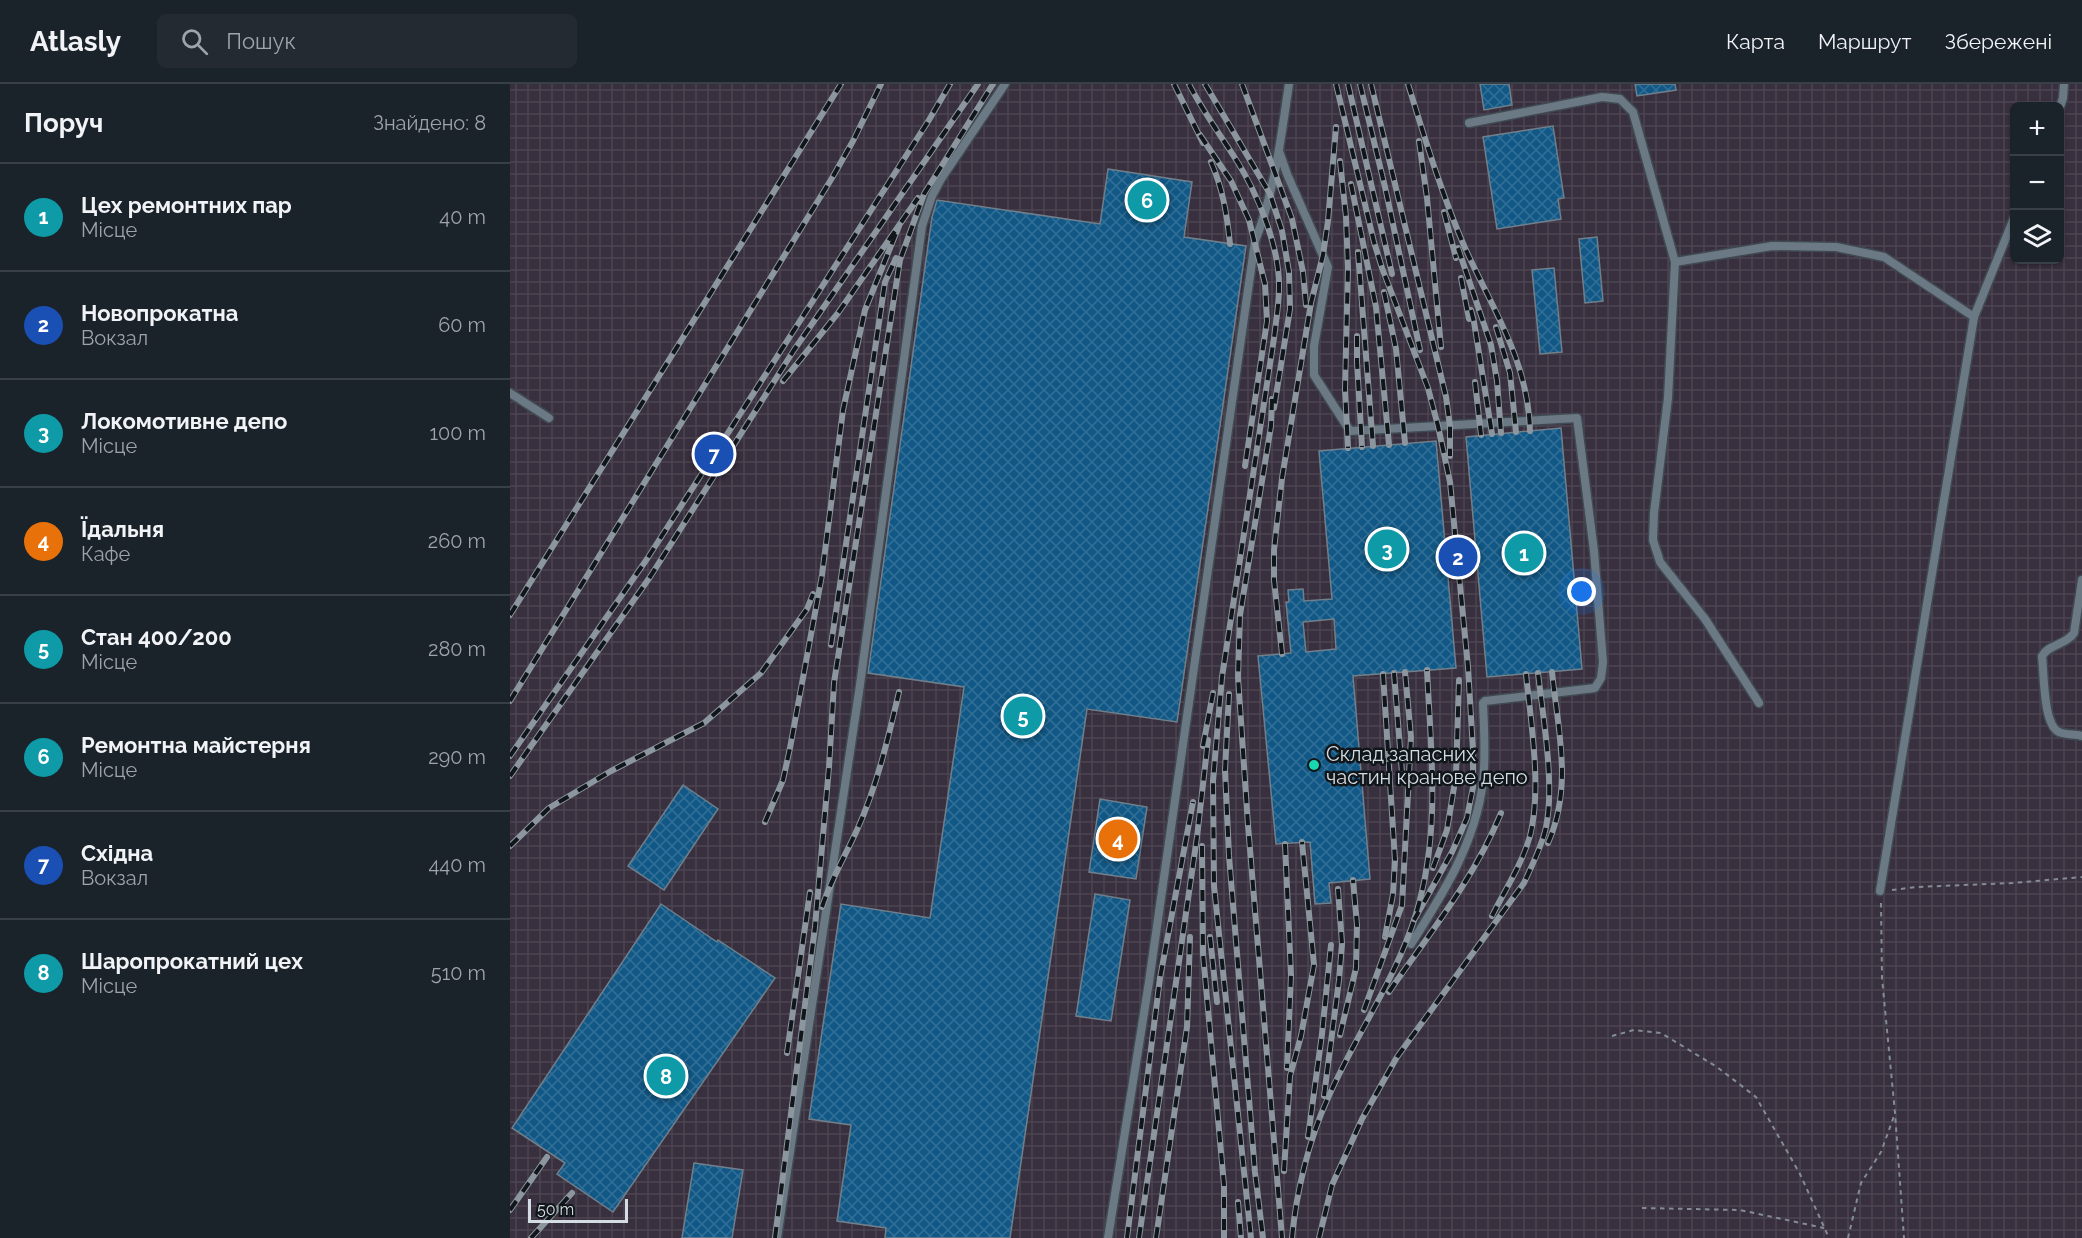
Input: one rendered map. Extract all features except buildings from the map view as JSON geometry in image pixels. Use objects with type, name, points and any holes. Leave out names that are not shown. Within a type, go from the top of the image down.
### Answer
[{"type":"lane","points":[[777,1238],[860,685],[922,226],[932,196],[941,179],[1005,84]]},
{"type":"lane","points":[[1108,1238],[1149,982],[1256,241],[1265,216],[1279,151],[1288,84]]},
{"type":"lane","points":[[2062,102],[2064,84]]},
{"type":"lane","points":[[1469,123],[1602,97],[1620,99],[1634,112],[1675,262],[1668,398],[1654,513],[1653,540],[1660,562],[1705,619],[1759,703]]},
{"type":"lane","points":[[1279,151],[1328,267],[1314,346],[1314,375],[1350,432],[1577,418],[1594,551],[1604,662],[1601,678],[1595,688],[1540,693],[1482,703],[1485,750],[1483,782],[1475,820],[1459,863],[1411,944]]},
{"type":"lane","points":[[1880,891],[1974,317],[2010,228]]},
{"type":"lane","points":[[1675,262],[1772,246],[1836,247],[1884,257],[1974,317]]},
{"type":"lane","points":[[510,393],[549,418]]},
{"type":"lane","points":[[2082,580],[2074,633],[2071,639],[2045,651],[2042,656],[2051,725],[2058,732],[2082,736]]},
{"type":"path","points":[[1904,1238],[1882,978],[1880,891],[2082,878]]},
{"type":"path","points":[[1612,1036],[1634,1030],[1661,1033],[1717,1067],[1756,1096],[1800,1174],[1829,1238]]},
{"type":"path","points":[[1848,1238],[1861,1184],[1881,1152],[1895,1113]]},
{"type":"path","points":[[1641,1208],[1740,1210],[1824,1228]]},
{"type":"shaded area","points":[[510,84],[2082,84],[2082,1238],[510,1238]]},
{"type":"railway","points":[[510,615],[841,84]]},
{"type":"railway","points":[[510,701],[832,178],[881,84]]},
{"type":"railway","points":[[510,756],[647,559],[950,84]]},
{"type":"railway","points":[[510,776],[650,577],[794,350],[978,84]]},
{"type":"railway","points":[[775,1238],[815,927],[834,683],[900,260],[924,194],[993,84]]},
{"type":"railway","points":[[1174,84],[1203,143]]},
{"type":"railway","points":[[1189,84],[1235,158],[1259,203],[1276,255],[1279,288],[1274,338],[1222,677],[1213,781],[1214,886],[1251,1238]]},
{"type":"railway","points":[[1205,84],[1270,194],[1282,231],[1289,272],[1290,309],[1274,408]]},
{"type":"railway","points":[[1242,84],[1292,219],[1303,272],[1306,305]]},
{"type":"railway","points":[[1336,84],[1374,242],[1428,388],[1438,426],[1450,482],[1468,667],[1473,787],[1467,818],[1452,852],[1414,920]]},
{"type":"railway","points":[[1348,84],[1392,274]]},
{"type":"railway","points":[[1360,84],[1420,350]]},
{"type":"railway","points":[[1371,84],[1446,397],[1450,426],[1450,456]]},
{"type":"railway","points":[[1408,84],[1434,167],[1457,228],[1516,358],[1528,405],[1530,431]]},
{"type":"railway","points":[[1282,654],[1274,580],[1274,550],[1282,478],[1311,303],[1323,255],[1328,221],[1336,127]]},
{"type":"railway","points":[[1200,135],[1231,181],[1249,220],[1265,284],[1267,321],[1245,466]]},
{"type":"railway","points":[[1419,141],[1427,198],[1441,347]]},
{"type":"railway","points":[[1340,161],[1346,217],[1348,268],[1345,389],[1348,448]]},
{"type":"railway","points":[[1211,162],[1224,202],[1230,244]]},
{"type":"railway","points":[[1351,184],[1376,307],[1389,445]]},
{"type":"railway","points":[[783,381],[838,313],[918,198]]},
{"type":"railway","points":[[1444,212],[1456,258]]},
{"type":"railway","points":[[765,822],[783,780],[790,748],[822,575],[843,410],[865,310],[899,226]]},
{"type":"railway","points":[[1458,248],[1491,345],[1497,381],[1501,433]]},
{"type":"railway","points":[[1358,252],[1373,446]]},
{"type":"railway","points":[[831,645],[885,282],[896,258]]},
{"type":"railway","points":[[1461,278],[1469,319]]},
{"type":"railway","points":[[1384,292],[1396,349],[1405,443]]},
{"type":"railway","points":[[1471,310],[1492,434]]},
{"type":"railway","points":[[1496,327],[1510,373],[1516,432]]},
{"type":"railway","points":[[1357,336],[1362,447]]},
{"type":"railway","points":[[1475,382],[1481,435]]},
{"type":"railway","points":[[1272,399],[1271,426],[1240,615],[1238,677],[1282,1238]]},
{"type":"railway","points":[[510,846],[549,808],[611,771],[704,723],[761,673],[807,609],[813,594]]},
{"type":"railway","points":[[1292,1238],[1304,1166],[1321,1114],[1398,961],[1408,938],[1424,883],[1432,822],[1432,762],[1427,670]]},
{"type":"railway","points":[[1364,1010],[1402,905],[1411,737],[1405,672]]},
{"type":"railway","points":[[1548,843],[1556,822],[1562,780],[1562,758],[1552,672]]},
{"type":"railway","points":[[1394,673],[1402,773]]},
{"type":"railway","points":[[1319,1238],[1332,1185],[1362,1119],[1397,1057],[1524,883],[1539,848],[1546,827],[1549,771],[1538,673]]},
{"type":"railway","points":[[1383,674],[1395,860],[1393,894],[1385,937]]},
{"type":"railway","points":[[1492,916],[1523,857],[1533,818],[1534,756],[1526,674]]},
{"type":"railway","points":[[1433,868],[1447,830],[1456,775],[1459,680]]},
{"type":"railway","points":[[822,907],[870,796],[899,692]]},
{"type":"railway","points":[[1203,746],[1213,693]]},
{"type":"railway","points":[[1229,694],[1225,770],[1229,856],[1255,1172],[1263,1238]]},
{"type":"railway","points":[[1139,1238],[1197,837],[1208,740]]},
{"type":"railway","points":[[1127,1238],[1160,978],[1193,802]]},
{"type":"railway","points":[[1389,992],[1478,861],[1501,813]]},
{"type":"railway","points":[[1284,1171],[1290,1076],[1301,1036],[1314,965],[1302,842]]},
{"type":"railway","points":[[1285,844],[1291,975],[1287,1068]]},
{"type":"railway","points":[[1202,846],[1203,954],[1224,1185],[1224,1238]]},
{"type":"railway","points":[[1340,1035],[1356,968],[1357,925],[1353,880]]},
{"type":"railway","points":[[1324,1096],[1342,944],[1338,889]]},
{"type":"railway","points":[[787,1053],[810,892]]},
{"type":"railway","points":[[1156,1238],[1187,1027],[1190,937]]},
{"type":"railway","points":[[1210,937],[1217,1002]]},
{"type":"railway","points":[[1308,1137],[1331,945]]},
{"type":"railway","points":[[510,1210],[547,1157]]},
{"type":"railway","points":[[531,1238],[572,1193]]},
{"type":"railway","points":[[1238,1202],[1241,1238]]},
{"type":"place","name":"Ремонтна майстерня","points":[[1147,200]]},
{"type":"place","name":"Східна","points":[[714,454]]},
{"type":"place","name":"Локомотивне депо","points":[[1387,549]]},
{"type":"place","name":"Цех ремонтних пар","points":[[1524,553]]},
{"type":"place","name":"Новопрокатна","points":[[1458,557]]},
{"type":"place","name":"Стан 400/200","points":[[1023,716]]},
{"type":"place","name":"Склад запасних частин кранове депо","points":[[1314,765]]},
{"type":"place","name":"Їдальня","points":[[1118,839]]},
{"type":"place","name":"Шаропрокатний цех","points":[[666,1076]]}]
